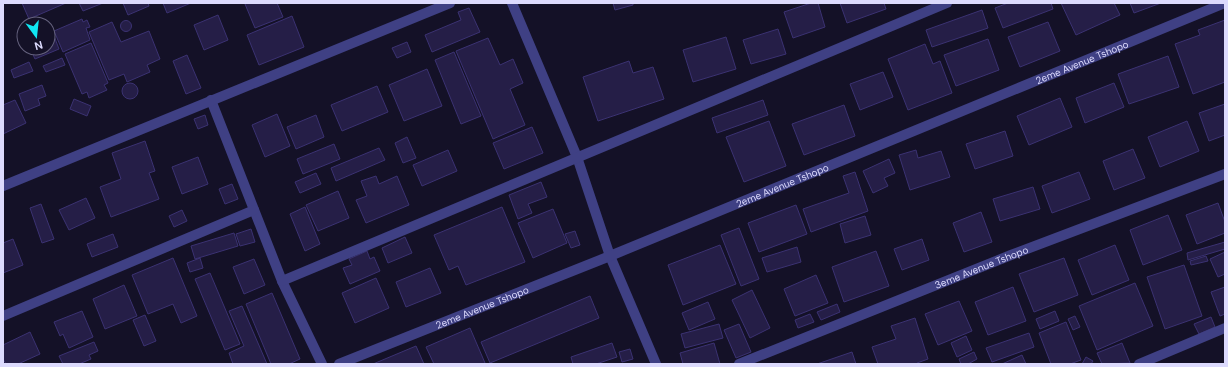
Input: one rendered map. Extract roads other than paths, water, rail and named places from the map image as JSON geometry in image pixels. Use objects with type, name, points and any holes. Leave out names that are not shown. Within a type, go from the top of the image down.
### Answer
[{"type":"street","points":[[3,186],[450,3]]},
{"type":"street","points":[[512,3],[577,157],[610,256],[656,364]]},
{"type":"street","points":[[282,281],[947,3]]},
{"type":"street","name":"2eme Avenue Tshopo","points":[[339,364],[610,256],[1225,4]]},
{"type":"street","points":[[211,100],[282,281],[322,364]]},
{"type":"street","name":"3eme Avenue Tshopo","points":[[739,364],[1011,255],[1225,174]]},
{"type":"street","points":[[3,316],[254,210]]},
{"type":"street","points":[[1139,364],[1225,328]]}]
